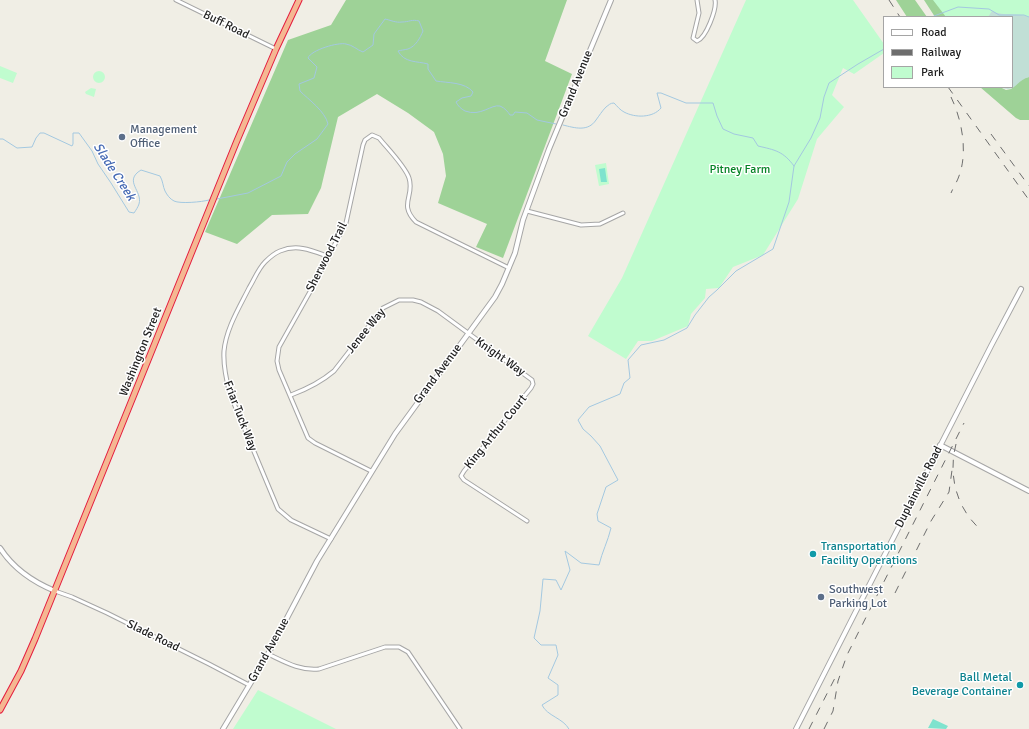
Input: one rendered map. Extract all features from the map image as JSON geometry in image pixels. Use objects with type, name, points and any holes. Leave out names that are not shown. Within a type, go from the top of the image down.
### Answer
[{"type":"highway","name":"Washington Street","points":[[0,710],[21,670],[55,591],[236,144],[299,0]]},
{"type":"street","name":"Buff Road","points":[[176,0],[276,50]]},
{"type":"street","name":"Grand Avenue","points":[[223,729],[268,654],[317,561],[371,471],[411,410],[495,297],[515,253],[527,211],[549,149],[611,0]]},
{"type":"street","points":[[697,0],[699,13],[693,38],[697,41],[700,40],[706,32],[716,8],[715,0]]},
{"type":"street","name":"Sherwood Trail","points":[[371,471],[308,438],[291,395],[279,370],[278,361],[278,351],[284,338],[311,290],[347,219],[363,145],[368,137],[374,135],[379,138],[408,176],[410,180],[407,205],[408,212],[416,222],[509,268]]},
{"type":"street","points":[[527,211],[581,225],[600,224],[623,213]]},
{"type":"street","name":"Friar Tuck Way","points":[[328,256],[304,248],[292,248],[279,252],[265,262],[235,315],[226,341],[224,360],[226,380],[230,394],[278,509],[291,520],[331,539]]},
{"type":"street","name":"Duplainville Road","points":[[796,729],[1021,288]]},
{"type":"street","name":"Jenee Way","points":[[291,395],[325,379],[334,371],[383,308],[399,300],[413,300],[421,302],[438,311],[468,334]]},
{"type":"street","name":"Knight Way","points":[[468,334],[532,380]]},
{"type":"street","name":"King Arthur Court","points":[[527,521],[464,480],[461,476],[514,411],[531,388],[533,384],[532,380]]},
{"type":"street","points":[[940,445],[1029,491]]},
{"type":"street","points":[[0,548],[12,564],[20,571],[33,580],[55,591]]},
{"type":"street","name":"Slade Road","points":[[55,591],[114,616],[249,685]]},
{"type":"street","points":[[268,654],[298,668],[308,670],[319,669],[386,647],[399,647],[408,652],[460,729]]},
{"type":"green space","points":[[346,0],[567,0],[545,61],[572,74],[503,258],[476,247],[487,224],[438,203],[446,176],[443,154],[434,132],[408,113],[377,94],[338,117],[321,188],[308,214],[272,215],[237,244],[205,232],[288,40],[331,25]]},
{"type":"green space","name":"Pitney Farm","points":[[746,0],[853,0],[883,43],[883,54],[854,74],[843,68],[832,95],[844,107],[817,139],[798,199],[763,255],[733,267],[719,288],[706,289],[705,298],[691,314],[688,326],[652,341],[638,341],[626,359],[588,336],[622,278]]},
{"type":"green space","points":[[896,0],[915,0],[926,16],[906,16]]},
{"type":"green space","points":[[924,0],[976,0],[964,16],[934,16]]},
{"type":"green space","points":[[933,0],[1029,0],[1029,17],[1001,14],[992,11],[989,16],[945,16]]},
{"type":"green space","points":[[0,66],[17,73],[13,83],[0,78]]},
{"type":"green space","points":[[97,71],[101,71],[105,77],[101,83],[97,83],[93,79],[93,75]]},
{"type":"green space","points":[[1029,77],[1029,120],[1020,120],[1016,118],[981,88],[1011,89],[1023,78]]},
{"type":"green space","points":[[91,88],[96,89],[94,97],[86,94],[85,92]]},
{"type":"green space","points":[[606,163],[609,184],[599,186],[595,165]]},
{"type":"green space","points":[[258,690],[336,729],[233,729]]},
{"type":"shaded area","points":[[1029,0],[1029,77],[1021,81],[1013,88],[1013,16],[967,16]]},
{"type":"shaded area","points":[[605,168],[607,182],[601,182],[599,169]]},
{"type":"shaded area","points":[[933,719],[948,726],[946,729],[928,728]]},
{"type":"waterway","points":[[934,16],[958,7],[989,9],[999,15],[1024,15],[1029,17]]},
{"type":"waterway","name":"Slade Creek","points":[[217,199],[248,193],[281,176],[287,162],[295,154],[317,139],[328,124],[320,110],[300,91],[299,84],[314,78],[317,67],[308,58],[314,52],[337,44],[353,46],[363,52],[373,45],[374,34],[385,19],[398,22],[414,20],[419,21],[423,31],[417,42],[411,48],[398,51],[407,60],[428,64],[428,69],[436,81],[466,86],[470,89],[473,92],[471,96],[462,98],[456,102],[465,111],[481,112],[500,106],[510,115],[513,115],[515,112],[527,113],[537,120],[556,124]]},
{"type":"waterway","points":[[569,729],[563,722],[547,712],[542,705],[558,695],[558,685],[548,678],[558,655],[556,645],[541,645],[534,638],[540,611],[543,579],[556,580],[561,590],[570,570],[565,551],[581,563],[599,565],[611,528],[598,521],[597,514],[606,487],[618,480],[600,446],[583,429],[578,420],[589,407],[620,394],[624,383],[630,378],[628,360],[641,345],[664,340],[687,328],[709,297],[736,271],[773,249],[789,202],[794,166],[811,138],[820,118],[824,97],[829,83],[883,50]]},
{"type":"waterway","name":"Slade Creek","points":[[563,125],[585,128],[593,124],[606,107],[613,103],[628,114],[638,116],[653,114],[661,108],[657,93],[661,93],[686,103],[713,103],[723,129],[734,134],[753,138],[758,146],[782,154],[794,166]]},
{"type":"waterway","name":"Slade Creek","points":[[0,139],[3,139],[17,148],[32,147],[40,133],[44,133],[72,146],[73,133],[79,133],[92,151],[98,164],[129,212],[134,213],[139,204],[134,178],[141,170],[160,176],[164,189],[174,201],[186,203],[209,200]]},
{"type":"railway","points":[[889,0],[899,16]]},
{"type":"railway","points":[[949,88],[1029,200]]},
{"type":"railway","points":[[951,97],[961,126],[963,147],[962,167],[951,193]]},
{"type":"railway","points":[[991,134],[1029,186]]},
{"type":"railway","points":[[824,729],[833,711],[838,681],[847,655],[964,423]]},
{"type":"railway","points":[[956,444],[953,467],[956,490],[965,512],[981,530]]},
{"type":"railway","points":[[895,593],[931,521],[949,492],[953,463]]},
{"type":"railway","points":[[809,729],[837,674]]},
{"type":"place","name":"Management Office","points":[[122,137]]},
{"type":"place","name":"Transportation Facility Operations","points":[[813,554]]},
{"type":"place","name":"Southwest Parking Lot","points":[[821,597]]},
{"type":"place","name":"Ball Metal Beverage Container","points":[[1020,685]]}]
